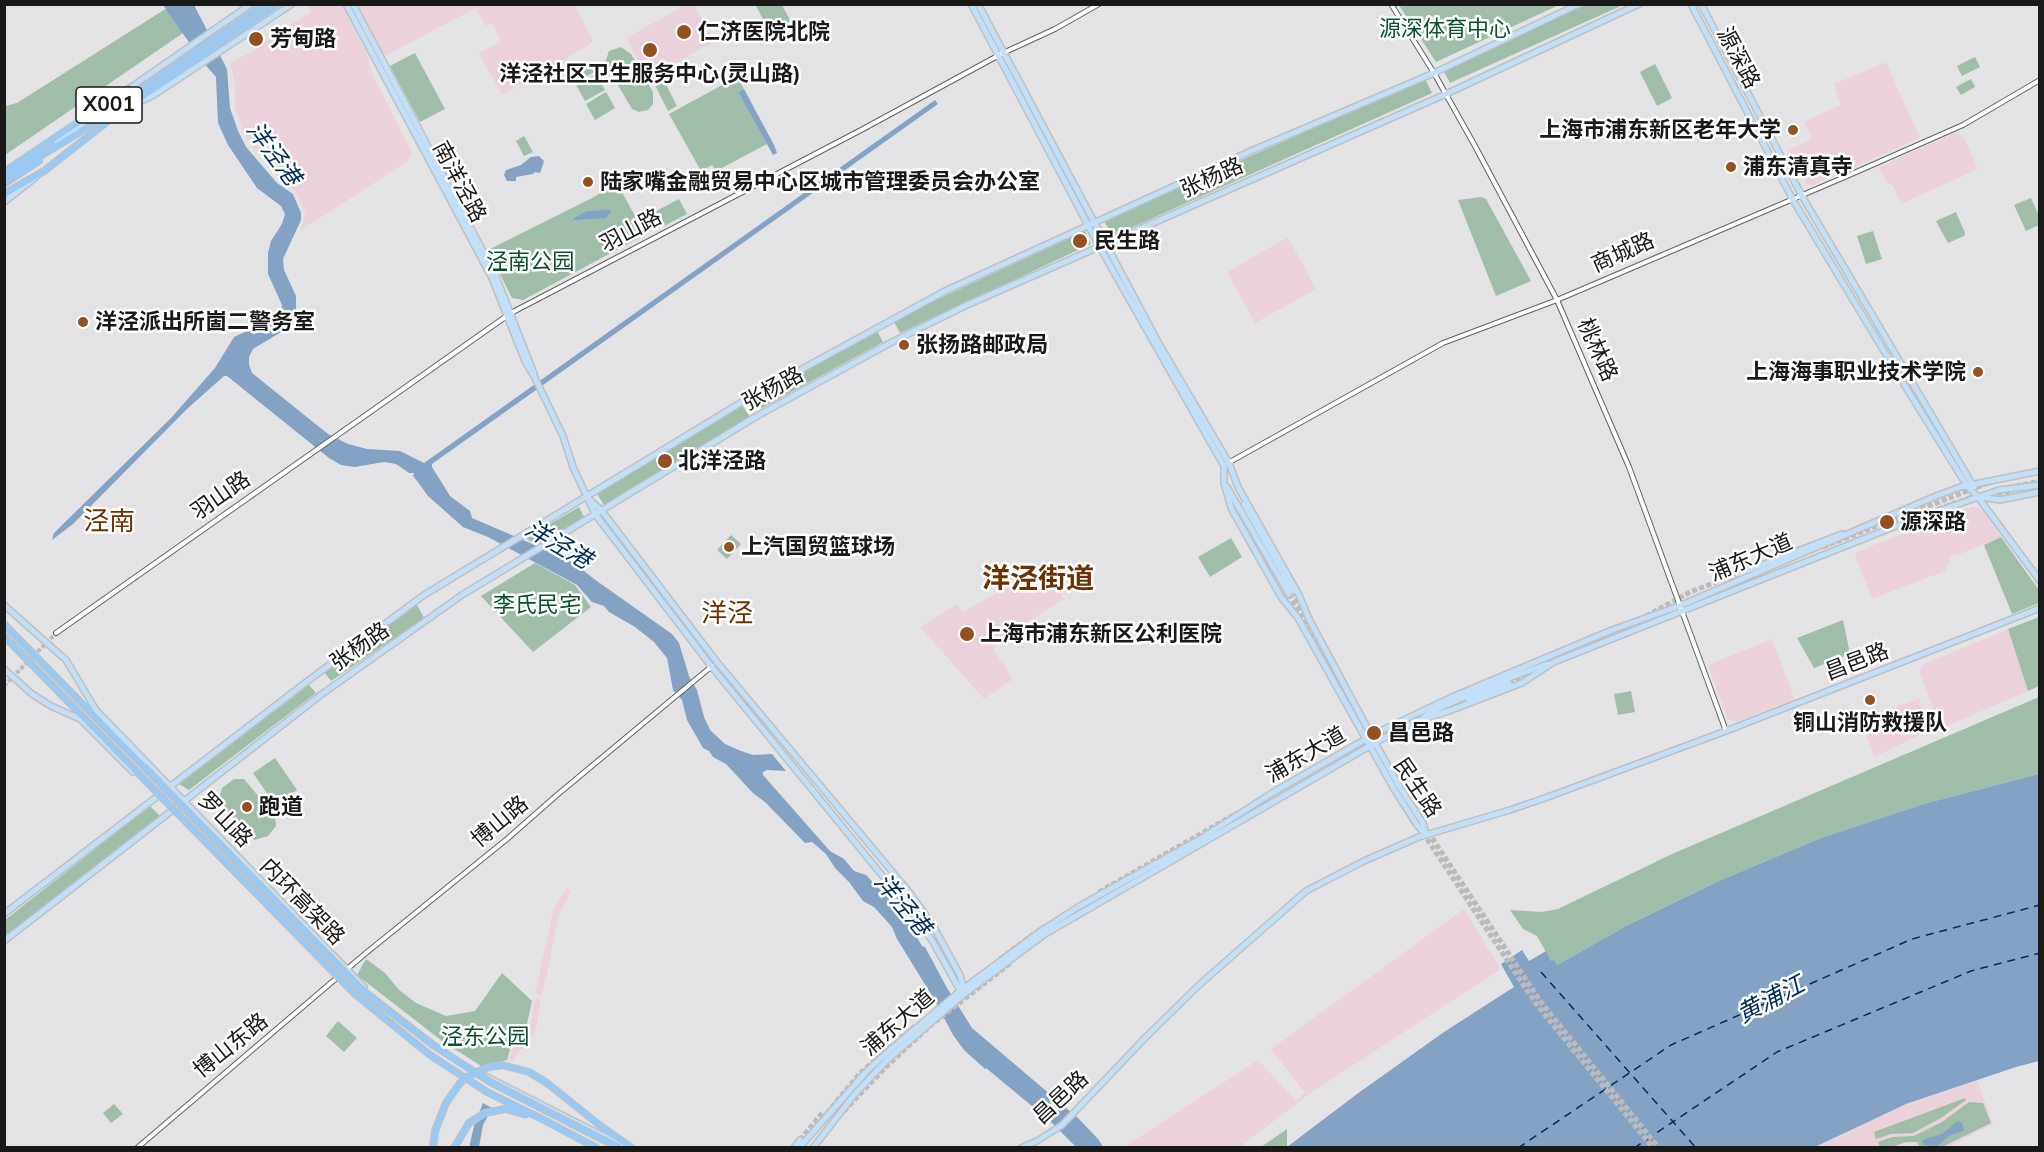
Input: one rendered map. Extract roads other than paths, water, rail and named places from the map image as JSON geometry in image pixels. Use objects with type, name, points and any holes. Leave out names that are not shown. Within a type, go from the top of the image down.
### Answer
[{"type":"highway","name":"X001","points":[[4,194],[44,171],[174,70],[265,4]]},
{"type":"highway","name":"X001","points":[[4,178],[56,147],[277,4]]},
{"type":"highway","points":[[4,172],[129,88]]},
{"type":"highway","points":[[4,184],[23,173],[56,147]]},
{"type":"highway","name":"内环高架路","points":[[4,624],[362,989],[433,1045],[490,1082],[620,1148]]},
{"type":"highway","name":"内环高架路","points":[[4,636],[355,994],[430,1055],[488,1092],[597,1148]]},
{"type":"highway","points":[[433,1148],[439,1118],[460,1083],[480,1070],[502,1065],[523,1069],[547,1083],[632,1148]]},
{"type":"highway","points":[[454,1148],[469,1123],[485,1113],[505,1109],[542,1119]]},
{"type":"main road","name":"X001","points":[[29,163],[101,112],[129,88],[251,4]]},
{"type":"main road","name":"X001","points":[[118,113],[154,95],[292,4]]},
{"type":"main road","name":"南洋泾路","points":[[346,4],[489,272],[563,436],[585,496]]},
{"type":"main road","name":"南洋泾路","points":[[353,4],[492,267],[509,315]]},
{"type":"main road","name":"民生路","points":[[970,4],[1000,55],[1102,245],[1299,595],[1394,789],[1426,835]]},
{"type":"main road","name":"民生路","points":[[978,4],[1000,55]]},
{"type":"main road","name":"张杨路","points":[[4,914],[424,595],[747,399],[945,291],[1251,151],[1434,73],[1579,4]]},
{"type":"main road","name":"张杨路","points":[[4,941],[322,694],[462,596],[757,416],[892,342],[967,305],[1446,94],[1639,4]]},
{"type":"main road","name":"源深路","points":[[1691,4],[1793,200],[1967,486],[1978,496],[2040,581]]},
{"type":"main road","name":"源深路","points":[[1701,4],[1802,196],[1974,485],[1978,496]]},
{"type":"main road","points":[[4,202],[44,171]]},
{"type":"main road","name":"民生路","points":[[1226,464],[1224,483],[1231,508],[1269,576],[1286,604],[1298,618],[1370,737]]},
{"type":"main road","name":"浦东大道","points":[[961,993],[1045,934],[1373,744],[1417,721],[1522,683],[1554,662],[1936,496],[1967,486],[2040,471]]},
{"type":"main road","points":[[1224,483],[1291,592],[1245,506],[1238,487]]},
{"type":"main road","points":[[2013,491],[2040,486]]},
{"type":"main road","name":"浦东大道","points":[[813,1148],[868,1078],[887,1060],[961,993],[1066,915],[1370,737],[1452,697],[1612,630],[1680,609],[1978,496],[1999,490],[2040,486]]},
{"type":"main road","points":[[1978,496],[2000,500],[2040,492]]},
{"type":"main road","points":[[585,496],[602,511],[717,662],[910,893],[932,924],[960,975],[961,993]]},
{"type":"main road","points":[[585,496],[595,514],[711,666],[912,912],[933,942],[961,993]]},
{"type":"main road","points":[[1738,574],[1847,533]]},
{"type":"main road","points":[[1806,552],[1816,543]]},
{"type":"main road","name":"罗山路","points":[[4,605],[66,660],[96,710],[363,987],[434,1043],[491,1079],[533,1098],[627,1148]]},
{"type":"main road","name":"昌邑路","points":[[1021,1148],[1062,1125],[1211,974],[1306,891],[1364,861],[1426,835],[1510,810],[1726,731],[2040,608]]},
{"type":"main road","points":[[1417,721],[1437,709],[1501,681],[1554,662]]},
{"type":"main road","name":"罗山路","points":[[4,669],[32,694],[51,706],[80,719],[354,996],[429,1057],[486,1094],[591,1148]]},
{"type":"main road","points":[[1417,721],[1509,683]]},
{"type":"main road","name":"浦东大道","points":[[799,1148],[865,1073],[936,1015]]},
{"type":"main road","points":[[794,1148],[800,1140]]},
{"type":"street","name":"羽山路","points":[[56,633],[509,315],[1099,4]]},
{"type":"street","name":"桃林路","points":[[1391,4],[1446,94],[1557,300],[1629,467],[1726,731]]},
{"type":"street","name":"商城路","points":[[1226,464],[1443,343],[1557,300],[1793,200],[1963,125],[2040,80]]},
{"type":"street","name":"博山路","points":[[347,970],[717,662]]},
{"type":"street","name":"博山东路","points":[[137,1148],[347,970]]},
{"type":"water","points":[[163,5],[194,5],[227,69],[230,108],[246,147],[277,183],[293,194],[301,213],[301,220],[283,259],[284,270],[296,296],[296,317],[291,326],[253,349],[249,357],[252,373],[328,434],[348,444],[367,449],[400,451],[424,463],[935,100],[938,104],[432,464],[432,467],[450,496],[470,511],[472,518],[572,561],[672,634],[679,643],[710,730],[725,744],[741,751],[753,755],[772,754],[786,771],[767,770],[763,772],[763,775],[830,851],[844,859],[854,871],[866,875],[892,902],[892,906],[909,924],[922,946],[925,947],[972,1028],[1078,1118],[1103,1147],[1076,1147],[1050,1121],[964,1050],[953,1035],[892,927],[874,907],[863,901],[826,854],[812,842],[805,843],[726,764],[703,748],[687,720],[682,700],[673,690],[667,658],[654,642],[635,627],[609,612],[604,606],[592,602],[577,585],[488,537],[463,527],[428,496],[413,476],[414,473],[409,473],[396,464],[384,462],[355,467],[341,465],[329,458],[227,376],[224,376],[187,409],[73,524],[52,540],[54,533],[171,418],[215,368],[234,337],[281,313],[282,305],[268,274],[268,253],[271,241],[282,224],[285,214],[281,206],[257,188],[228,145],[218,123],[216,77]]},
{"type":"water","points":[[744,89],[774,145],[777,153],[773,155],[738,92]]},
{"type":"water","points":[[539,156],[544,161],[540,173],[535,172],[516,177],[516,181],[507,181],[504,175],[506,170],[521,165],[531,157]]},
{"type":"water","points":[[587,211],[612,211],[606,218],[574,220]]},
{"type":"water","name":"黄浦江","points":[[2039,774],[2039,1061],[1906,1104],[1815,1147],[1287,1147],[1444,1032],[1514,987],[1501,964],[1522,950],[1529,961],[1546,951],[1551,961],[1554,960],[1557,965],[1626,926],[1721,880],[1821,838],[1927,803]]},
{"type":"water","points":[[483,1103],[492,1108],[483,1125],[479,1147],[469,1148],[474,1126]]},
{"type":"water","points":[[1958,1121],[1962,1123],[1964,1131],[1950,1135],[1937,1146],[1924,1145],[1922,1141],[1942,1134]]},
{"type":"tunnel","points":[[2016,486],[2040,481]]},
{"type":"tunnel","points":[[1823,547],[1988,483]]},
{"type":"tunnel","points":[[1990,495],[2013,491]]},
{"type":"tunnel","points":[[1938,509],[1975,496]]},
{"type":"tunnel","points":[[1646,616],[1690,592],[1738,574]]},
{"type":"tunnel","points":[[1293,591],[1303,610]]},
{"type":"tunnel","points":[[1289,594],[1388,773]]},
{"type":"tunnel","points":[[4,686],[56,633]]},
{"type":"tunnel","points":[[1509,683],[1535,673]]},
{"type":"tunnel","points":[[1099,892],[1237,813]]},
{"type":"tunnel","points":[[1428,832],[1541,1002],[1659,1148]]},
{"type":"tunnel","points":[[1423,833],[1536,1004],[1653,1148]]},
{"type":"tunnel","points":[[1000,959],[1043,927]]},
{"type":"tunnel","points":[[844,1111],[931,1025],[1012,962]]},
{"type":"tunnel","points":[[822,1119],[860,1073],[915,1026]]},
{"type":"tunnel","points":[[800,1140],[822,1113]]},
{"type":"place","name":"仁济医院北院","points":[[684,32]]},
{"type":"place","name":"芳甸路","points":[[256,39]]},
{"type":"place","name":"洋泾社区卫生服务中心(灵山路)","points":[[650,50]]},
{"type":"place","name":"上海市浦东新区老年大学","points":[[1793,130]]},
{"type":"place","name":"浦东清真寺","points":[[1731,167]]},
{"type":"place","name":"陆家嘴金融贸易中心区城市管理委员会办公室","points":[[588,182]]},
{"type":"place","name":"民生路","points":[[1080,241]]},
{"type":"place","name":"洋泾派出所崮二警务室","points":[[83,322]]},
{"type":"place","name":"张扬路邮政局","points":[[904,345]]},
{"type":"place","name":"上海海事职业技术学院","points":[[1978,372]]},
{"type":"place","name":"北洋泾路","points":[[665,461]]},
{"type":"place","name":"源深路","points":[[1887,522]]},
{"type":"place","name":"上汽国贸篮球场","points":[[729,547]]},
{"type":"place","name":"上海市浦东新区公利医院","points":[[967,634]]},
{"type":"place","name":"铜山消防救援队","points":[[1870,700]]},
{"type":"place","name":"昌邑路","points":[[1374,733]]},
{"type":"place","name":"跑道","points":[[247,807]]},
{"type":"district","name":"泾南","points":[[109,522]]},
{"type":"district","name":"洋泾街道","points":[[1038,580]]},
{"type":"district","name":"洋泾","points":[[727,614]]},
{"type":"park label","name":"源深体育中心","points":[[1445,29]]},
{"type":"park label","name":"泾南公园","points":[[530,262]]},
{"type":"park label","name":"李氏民宅","points":[[537,605]]},
{"type":"park label","name":"泾东公园","points":[[485,1037]]},
{"type":"water label","name":"洋泾港","points":[[273,154]]},
{"type":"water label","name":"洋泾港","points":[[558,545]]},
{"type":"water label","name":"洋泾港","points":[[902,905]]}]
